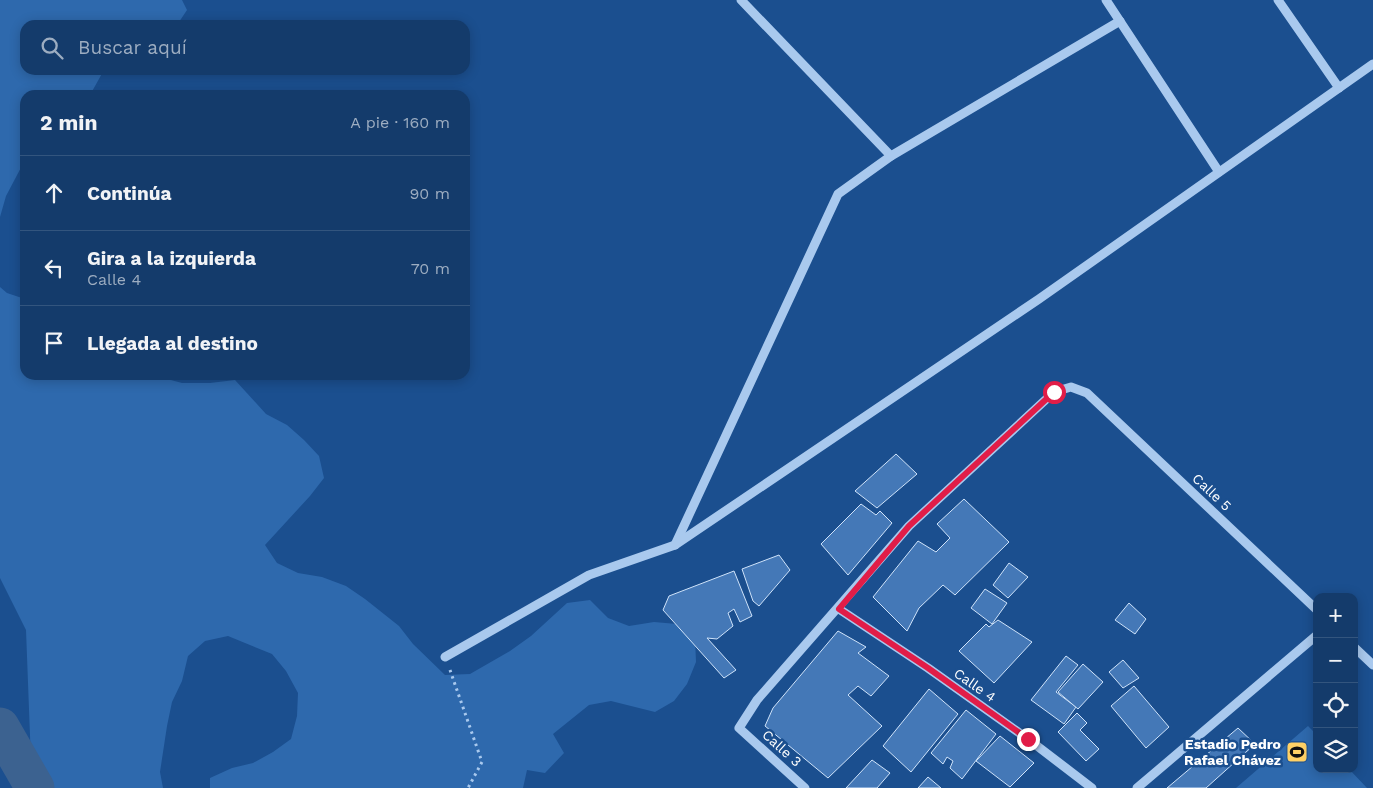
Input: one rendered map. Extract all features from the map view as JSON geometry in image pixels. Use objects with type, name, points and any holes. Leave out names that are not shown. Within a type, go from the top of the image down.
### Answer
[{"type":"street","points":[[741,0],[891,156]]},
{"type":"street","points":[[1106,0],[1219,172]]},
{"type":"street","points":[[1278,0],[1339,88]]},
{"type":"street","points":[[675,545],[838,194],[891,156],[1120,21]]},
{"type":"street","points":[[445,657],[589,575],[675,545],[1039,299],[1373,64]]},
{"type":"street","name":"Calle 5","points":[[839,609],[909,526],[1054,392],[1071,387],[1087,393],[1313,606]]},
{"type":"street","name":"Calle 3","points":[[806,788],[739,728],[757,700],[839,609]]},
{"type":"street","name":"Calle 4","points":[[839,609],[928,668],[1028,739],[1092,788]]},
{"type":"street","points":[[1137,788],[1313,638]]},
{"type":"street","points":[[1358,650],[1372,662]]},
{"type":"path","points":[[445,657],[482,762],[468,788]]},
{"type":"shaded area","points":[[0,0],[182,0],[187,10],[180,20],[20,20],[20,75],[101,75],[93,90],[20,90],[20,169],[6,196],[0,217]]},
{"type":"shaded area","points":[[0,287],[7,293],[20,297],[20,380],[171,380],[182,383],[210,383],[235,380],[266,414],[287,425],[319,456],[324,478],[265,545],[277,563],[298,573],[322,577],[346,586],[365,599],[399,626],[413,644],[445,675],[470,674],[510,651],[531,636],[567,603],[590,600],[608,618],[629,626],[654,622],[677,624],[695,638],[696,662],[687,684],[674,701],[655,712],[611,701],[589,705],[553,734],[564,753],[545,773],[527,770],[523,788],[210,788],[210,778],[232,768],[253,763],[291,739],[297,716],[298,693],[286,671],[272,654],[228,636],[205,641],[188,656],[182,681],[172,702],[167,726],[160,772],[163,788],[32,788],[26,630],[0,578]]},
{"type":"shaded area","name":"Estadio Pedro Rafael Chávez","points":[[1308,726],[1313,731],[1313,773],[1353,773],[1367,788],[1236,788]]},
{"type":"building","points":[[896,454],[917,474],[877,508],[855,491]]},
{"type":"building","points":[[964,499],[1009,542],[955,595],[943,585],[919,608],[907,631],[873,597],[918,541],[936,552],[950,538],[937,524]]},
{"type":"building","points":[[861,504],[876,515],[880,511],[892,523],[848,575],[821,544]]},
{"type":"building","points":[[779,555],[790,570],[759,606],[753,601],[742,569]]},
{"type":"building","points":[[1009,563],[1028,577],[1008,598],[993,585]]},
{"type":"building","points":[[734,571],[752,616],[740,622],[734,609],[728,613],[733,626],[717,639],[707,638],[736,670],[724,678],[663,610],[669,596]]},
{"type":"building","points":[[985,589],[1007,603],[992,624],[971,608]]},
{"type":"building","points":[[1129,603],[1146,619],[1135,634],[1115,620]]},
{"type":"building","points":[[998,620],[1032,642],[994,683],[959,651],[986,624],[989,627]]},
{"type":"building","points":[[838,631],[866,647],[858,653],[889,676],[871,696],[858,686],[848,695],[882,726],[828,778],[765,726],[773,708]]},
{"type":"building","points":[[1066,656],[1078,665],[1056,692],[1076,707],[1064,724],[1031,700]]},
{"type":"building","points":[[1123,660],[1139,678],[1123,688],[1109,672]]},
{"type":"building","points":[[1083,664],[1103,682],[1078,709],[1058,692]]},
{"type":"building","points":[[1134,686],[1169,727],[1146,748],[1111,706]]},
{"type":"building","points":[[929,689],[958,714],[911,772],[883,746]]},
{"type":"building","points":[[966,710],[996,734],[962,779],[950,768],[953,761],[947,757],[943,764],[931,753]]},
{"type":"building","points":[[1077,713],[1087,723],[1080,730],[1099,749],[1086,761],[1058,732]]},
{"type":"building","points":[[1238,728],[1255,744],[1206,788],[1167,788]]},
{"type":"building","points":[[1000,736],[1034,763],[1010,787],[976,761]]},
{"type":"building","points":[[872,760],[890,773],[877,788],[846,788]]},
{"type":"building","points":[[928,777],[941,788],[918,788]]},
{"type":"waterway","points":[[0,727],[35,788]]},
{"type":"place","name":"Estadio Pedro Rafael Chávez","points":[[1297,752]]},
{"type":"route","points":[[1028,739],[928,668],[839,609],[909,526],[1054,392]]}]
